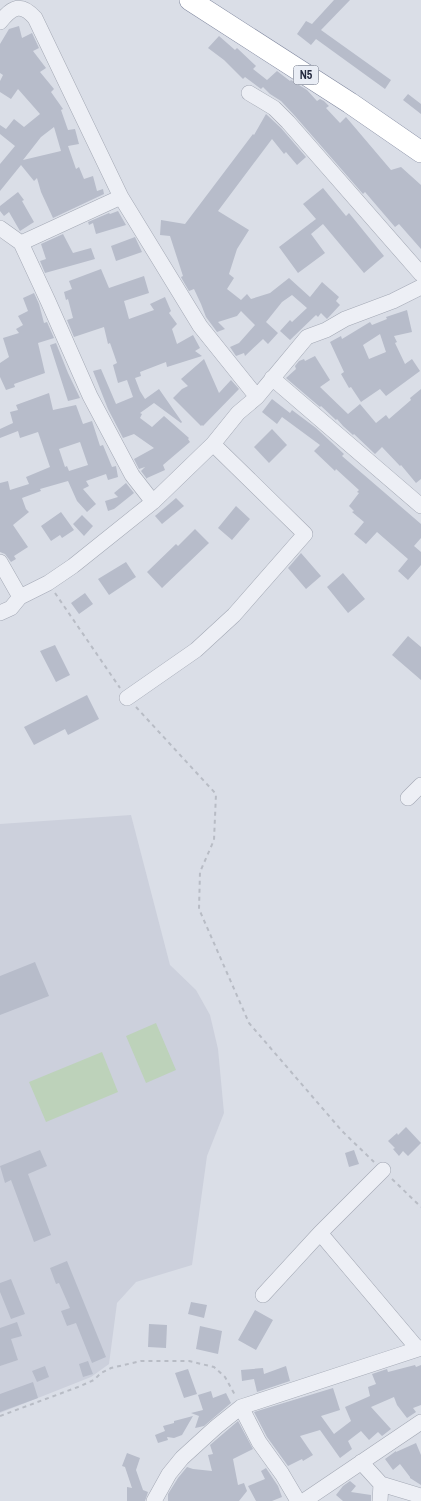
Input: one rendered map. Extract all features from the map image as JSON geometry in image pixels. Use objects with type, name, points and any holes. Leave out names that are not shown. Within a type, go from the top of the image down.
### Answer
[{"type":"highway","name":"N5","points":[[190,0],[350,103],[421,152]]},
{"type":"street","points":[[0,22],[14,9],[21,7],[27,9],[35,18],[121,197],[200,326],[257,397]]},
{"type":"street","points":[[249,94],[274,108],[288,122],[421,274]]},
{"type":"street","points":[[21,243],[121,197]]},
{"type":"street","points":[[0,228],[21,243],[90,396],[132,475],[153,502]]},
{"type":"street","points":[[0,613],[11,608],[20,597],[48,583],[73,566],[153,502],[213,444],[238,413],[257,397],[307,337],[421,287]]},
{"type":"street","points":[[272,378],[421,506]]},
{"type":"street","points":[[127,698],[203,644],[234,615],[305,534],[213,444]]},
{"type":"street","points":[[0,562],[20,597]]},
{"type":"street","points":[[408,798],[421,785]]},
{"type":"street","points":[[263,1294],[383,1170]]},
{"type":"street","points":[[154,1501],[169,1474],[182,1458],[241,1407],[419,1348],[320,1233]]},
{"type":"street","points":[[241,1407],[259,1442],[282,1474],[298,1501]]},
{"type":"street","points":[[304,1501],[421,1422]]},
{"type":"street","points":[[361,1462],[381,1484],[421,1496]]},
{"type":"street","points":[[380,1501],[381,1484]]},
{"type":"path","points":[[48,583],[127,698],[216,794],[214,840],[200,872],[199,909],[248,1022],[342,1131],[421,1207]]},
{"type":"path","points":[[0,1416],[78,1387],[94,1380],[101,1373],[111,1368],[142,1361],[189,1362],[214,1367],[225,1377],[241,1407]]},
{"type":"shaded area","points":[[131,815],[170,965],[196,990],[210,1015],[218,1049],[224,1113],[207,1156],[192,1265],[136,1282],[117,1303],[109,1364],[91,1377],[0,1413],[0,824]]},
{"type":"green space","points":[[156,1023],[176,1070],[146,1083],[126,1036]]},
{"type":"green space","points":[[102,1052],[118,1092],[46,1122],[29,1082]]},
{"type":"building","points":[[334,0],[350,0],[321,30],[391,80],[385,89],[316,39],[311,45],[297,34],[306,21],[312,24]]},
{"type":"building","points":[[19,26],[22,38],[32,33],[39,48],[33,51],[46,68],[40,72],[54,89],[51,92],[63,109],[61,110],[68,130],[75,129],[79,144],[68,146],[76,169],[79,167],[84,179],[93,176],[97,191],[103,189],[104,194],[53,218],[37,178],[34,181],[21,165],[0,191],[0,164],[15,146],[0,134],[0,125],[6,129],[14,119],[24,127],[40,114],[18,89],[11,99],[0,92],[0,81],[3,75],[0,73],[0,44],[9,29]],"holes":[[[54,127],[61,151],[23,160],[41,137]]]},
{"type":"building","points":[[219,36],[235,50],[237,48],[256,66],[253,69],[267,80],[277,71],[307,90],[317,101],[320,99],[324,101],[329,106],[326,108],[340,123],[346,117],[391,170],[401,167],[421,185],[421,249],[399,224],[395,227],[365,192],[363,194],[281,101],[263,87],[261,89],[245,77],[243,79],[224,60],[208,48]]},
{"type":"building","points":[[408,94],[421,104],[421,114],[403,100]]},
{"type":"building","points":[[266,114],[306,157],[297,165],[286,152],[284,154],[272,139],[218,211],[249,230],[237,249],[229,274],[234,278],[227,289],[241,300],[247,294],[251,299],[270,293],[289,278],[310,297],[322,282],[339,297],[336,301],[340,305],[327,319],[321,313],[318,317],[316,315],[290,340],[280,331],[290,320],[292,322],[307,308],[292,295],[282,302],[266,322],[278,333],[268,344],[263,339],[245,356],[244,353],[236,356],[230,347],[239,343],[255,325],[241,311],[237,316],[218,322],[225,329],[217,332],[206,317],[194,289],[189,291],[181,277],[183,276],[170,236],[160,235],[161,220],[185,224],[254,135]]},
{"type":"building","points":[[323,188],[346,216],[349,213],[384,256],[364,273],[323,224],[311,234],[325,253],[298,273],[279,247],[316,219],[303,204]]},
{"type":"building","points":[[18,192],[24,200],[22,201],[34,222],[20,231],[9,212],[4,216],[0,211],[0,206]]},
{"type":"building","points":[[118,211],[126,225],[96,234],[93,223],[89,225],[88,222]]},
{"type":"building","points":[[63,234],[73,253],[91,248],[95,259],[45,273],[40,261],[46,259],[41,244]]},
{"type":"building","points":[[135,237],[142,252],[116,261],[111,246]]},
{"type":"building","points":[[101,269],[109,288],[144,276],[149,293],[124,301],[129,319],[154,310],[150,304],[165,297],[171,311],[169,313],[177,324],[172,329],[177,344],[193,335],[200,348],[195,351],[202,356],[167,367],[166,362],[140,372],[141,376],[135,378],[145,399],[159,389],[182,422],[154,403],[140,413],[142,414],[140,418],[152,427],[164,416],[189,438],[190,442],[163,465],[165,470],[147,479],[141,471],[145,467],[139,469],[134,459],[154,448],[134,434],[123,438],[108,409],[93,371],[101,369],[116,404],[133,397],[127,380],[118,383],[113,365],[117,363],[110,343],[108,344],[104,327],[74,337],[67,320],[73,318],[64,292],[72,289],[69,281]]},
{"type":"building","points":[[34,293],[44,323],[47,322],[54,338],[38,343],[45,373],[14,384],[15,387],[6,390],[0,377],[0,363],[9,357],[3,338],[19,333],[16,329],[23,325],[18,316],[28,311],[23,298]]},
{"type":"building","points":[[407,310],[412,332],[394,336],[397,342],[395,343],[405,364],[412,359],[420,371],[386,396],[380,389],[361,402],[351,387],[349,388],[341,374],[344,372],[330,342],[341,336],[342,339],[370,322],[372,325],[387,319],[386,317]],"holes":[[[380,334],[386,352],[369,359],[363,345]]]},
{"type":"building","points":[[56,343],[80,398],[68,401],[50,345]]},
{"type":"building","points":[[315,356],[330,380],[320,387],[348,414],[360,404],[376,423],[386,415],[389,419],[421,389],[421,479],[416,483],[382,447],[375,454],[337,419],[286,378],[296,369],[295,366],[299,361],[304,359],[305,361]]},
{"type":"building","points":[[204,359],[219,393],[231,380],[239,389],[201,426],[173,398],[188,386],[181,379]]},
{"type":"building","points":[[49,393],[53,410],[76,405],[83,424],[92,421],[100,446],[103,445],[112,467],[116,466],[118,477],[108,480],[106,474],[86,481],[89,486],[83,489],[96,504],[87,512],[77,501],[68,481],[40,489],[41,491],[22,498],[29,512],[13,525],[28,547],[14,556],[16,559],[11,562],[5,554],[0,552],[0,483],[8,481],[10,490],[29,484],[26,477],[50,467],[38,432],[20,438],[18,431],[0,438],[0,429],[13,423],[10,412],[18,410],[16,405]],"holes":[[[80,442],[88,465],[69,471],[67,466],[65,467],[59,449]]]},
{"type":"building","points":[[272,399],[290,413],[292,410],[316,428],[344,454],[342,456],[421,524],[421,538],[414,546],[421,552],[421,565],[408,580],[398,571],[408,559],[377,532],[366,544],[354,534],[364,522],[352,512],[354,511],[349,506],[359,493],[357,492],[359,490],[314,451],[320,445],[282,417],[277,424],[262,412]]},
{"type":"building","points":[[272,429],[287,445],[269,463],[254,447]]},
{"type":"building","points":[[126,483],[134,493],[114,509],[108,511],[105,501],[118,497],[114,493]]},
{"type":"building","points":[[176,498],[184,506],[162,524],[155,516]]},
{"type":"building","points":[[236,506],[250,519],[232,540],[218,528]]},
{"type":"building","points":[[61,512],[74,530],[62,538],[60,535],[51,541],[41,526]]},
{"type":"building","points":[[82,515],[93,526],[84,536],[73,524]]},
{"type":"building","points":[[195,529],[209,543],[162,588],[147,572],[176,544],[178,546]]},
{"type":"building","points":[[301,553],[321,576],[306,589],[288,568]]},
{"type":"building","points":[[126,562],[136,577],[109,595],[98,579]]},
{"type":"building","points":[[343,573],[365,599],[348,613],[327,587]]},
{"type":"building","points":[[85,593],[93,604],[79,614],[71,603]]},
{"type":"building","points":[[408,636],[421,647],[421,680],[392,655]]},
{"type":"building","points":[[55,645],[70,675],[56,682],[40,651]]},
{"type":"building","points":[[87,695],[99,719],[68,735],[65,729],[34,745],[24,727]]},
{"type":"building","points":[[35,962],[49,996],[0,1015],[0,976]]},
{"type":"building","points":[[406,1127],[421,1143],[408,1156],[403,1151],[399,1156],[393,1149],[395,1148],[388,1141]]},
{"type":"building","points":[[40,1150],[47,1166],[28,1174],[51,1235],[34,1242],[11,1180],[5,1183],[0,1166]]},
{"type":"building","points":[[354,1150],[359,1164],[349,1167],[345,1153]]},
{"type":"building","points":[[67,1261],[106,1357],[92,1363],[76,1323],[67,1326],[61,1311],[70,1308],[59,1283],[56,1284],[50,1268]]},
{"type":"building","points":[[11,1279],[25,1314],[11,1319],[0,1292],[0,1283]]},
{"type":"building","points":[[191,1302],[207,1305],[204,1318],[188,1314]]},
{"type":"building","points":[[255,1310],[273,1320],[256,1350],[238,1340]]},
{"type":"building","points":[[17,1322],[22,1336],[11,1339],[18,1360],[0,1366],[0,1328]]},
{"type":"building","points":[[149,1324],[167,1325],[166,1348],[148,1347]]},
{"type":"building","points":[[200,1326],[222,1331],[218,1354],[196,1349]]},
{"type":"building","points":[[88,1361],[93,1374],[83,1377],[79,1364]]},
{"type":"building","points":[[415,1365],[416,1367],[421,1365],[421,1405],[413,1408],[416,1412],[407,1418],[397,1405],[394,1397],[371,1407],[391,1429],[382,1436],[378,1432],[369,1440],[361,1431],[348,1441],[352,1449],[340,1458],[320,1430],[300,1436],[313,1455],[288,1466],[267,1437],[254,1412],[333,1388],[340,1410],[321,1416],[334,1434],[351,1421],[345,1407],[370,1396],[368,1387],[376,1384],[372,1374],[387,1369],[388,1372]]},
{"type":"building","points":[[45,1366],[49,1377],[37,1382],[32,1371]]},
{"type":"building","points":[[286,1366],[290,1381],[257,1392],[254,1379],[242,1381],[241,1370],[263,1368],[264,1374]]},
{"type":"building","points":[[188,1369],[197,1394],[184,1398],[175,1373]]},
{"type":"building","points":[[33,1382],[38,1398],[0,1412],[0,1394]]},
{"type":"building","points":[[211,1391],[213,1398],[226,1393],[231,1403],[204,1426],[195,1428],[199,1416],[191,1413],[203,1410],[198,1395]]},
{"type":"building","points":[[193,1416],[182,1435],[174,1438],[167,1437],[168,1440],[158,1443],[155,1435],[165,1431],[163,1426]]},
{"type":"building","points":[[238,1421],[253,1449],[233,1459],[238,1485],[244,1483],[247,1491],[239,1501],[168,1501],[168,1494],[187,1467],[212,1471],[208,1455],[213,1454],[210,1445]]},
{"type":"building","points":[[416,1443],[421,1455],[421,1485],[410,1478],[400,1464],[393,1470],[385,1459],[396,1451]]},
{"type":"building","points":[[127,1453],[140,1458],[136,1470],[143,1490],[148,1492],[145,1501],[127,1501],[127,1487],[132,1488],[125,1467],[122,1466]]},
{"type":"building","points":[[266,1468],[278,1486],[282,1497],[272,1501],[256,1501],[248,1486],[265,1479],[261,1471]]},
{"type":"building","points":[[350,1481],[356,1486],[351,1492],[371,1495],[371,1501],[343,1501],[336,1495]]}]
